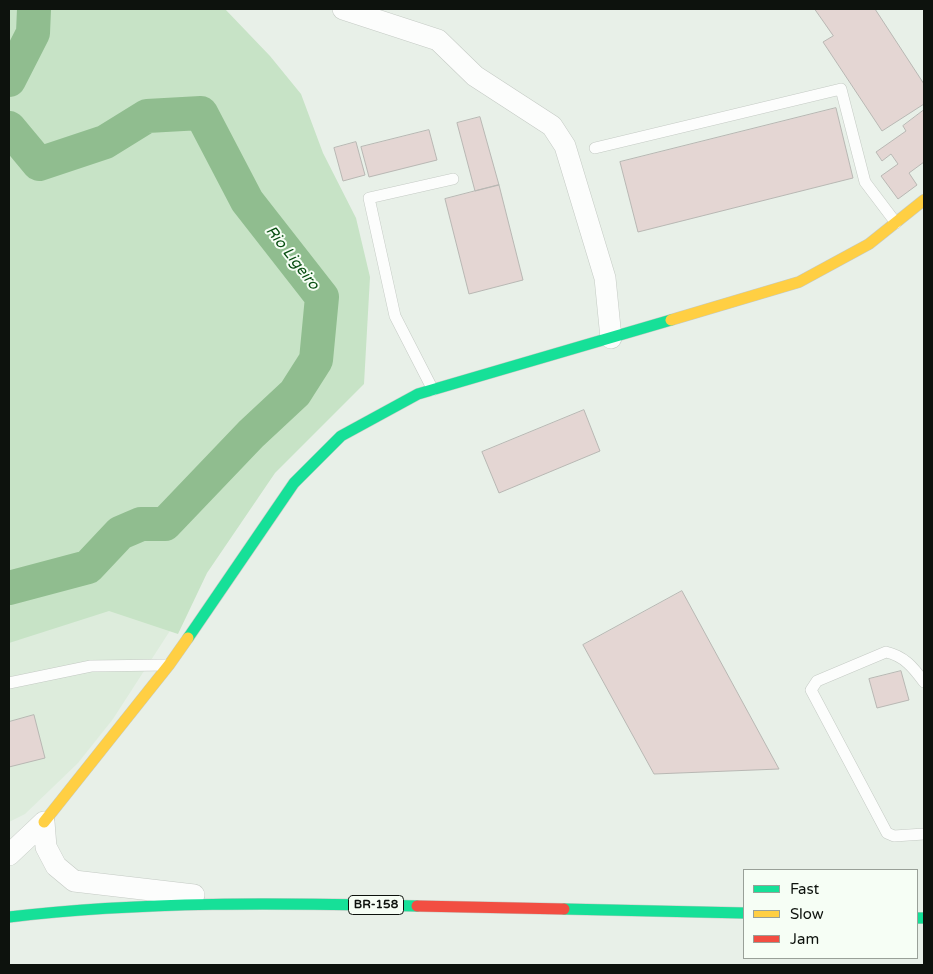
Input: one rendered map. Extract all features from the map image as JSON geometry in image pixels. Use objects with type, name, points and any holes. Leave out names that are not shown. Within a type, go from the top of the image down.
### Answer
[{"type":"main road","points":[[44,822],[169,665],[294,482],[341,436],[418,394],[799,282],[869,244],[924,200]]},
{"type":"main road","name":"BR-158","points":[[9,917],[78,909],[254,902],[743,914]]},
{"type":"street","points":[[342,9],[438,40],[475,76],[552,126],[565,146],[605,278],[610,338]]},
{"type":"street","points":[[9,855],[44,822]]},
{"type":"street","points":[[44,822],[46,847],[56,866],[74,882],[254,902]]},
{"type":"lane","points":[[594,148],[841,89],[865,182],[896,222]]},
{"type":"lane","points":[[433,390],[396,316],[370,198],[453,179]]},
{"type":"lane","points":[[924,682],[908,661],[896,654],[886,652],[817,681],[811,690],[887,833],[894,836],[924,834]]},
{"type":"lane","points":[[9,683],[91,666],[169,665]]},
{"type":"shaded area","points":[[143,585],[175,623],[113,719],[78,763],[25,814],[9,822],[9,626]]},
{"type":"green space","points":[[9,9],[225,9],[270,56],[301,94],[323,153],[356,218],[370,277],[364,384],[275,473],[207,573],[178,634],[109,611],[9,643]]},
{"type":"building","points":[[815,9],[875,9],[924,84],[924,104],[882,131],[823,42],[833,36]]},
{"type":"building","points":[[836,108],[853,178],[638,232],[620,162]]},
{"type":"building","points":[[924,110],[924,162],[909,173],[917,185],[898,199],[881,176],[898,164],[891,154],[882,161],[876,152],[906,131],[903,126]]},
{"type":"building","points":[[480,117],[499,185],[475,191],[457,123]]},
{"type":"building","points":[[429,130],[437,160],[369,177],[361,147]]},
{"type":"building","points":[[356,142],[365,175],[343,181],[334,148]]},
{"type":"building","points":[[499,185],[523,280],[469,294],[445,199]]},
{"type":"building","points":[[584,410],[600,451],[499,493],[482,452]]},
{"type":"building","points":[[682,591],[779,769],[654,774],[583,645]]},
{"type":"building","points":[[901,671],[909,700],[877,708],[869,679]]},
{"type":"building","points":[[34,715],[45,758],[9,767],[9,722]]},
{"type":"waterway","name":"Rio Ligeiro","points":[[9,80],[33,33],[34,9]]},
{"type":"waterway","name":"Rio Ligeiro","points":[[9,128],[39,164],[105,142],[147,116],[201,113],[247,201],[322,297],[316,360],[295,393],[251,434],[165,524],[141,524],[120,533],[88,567],[9,588]]},
{"type":"traffic: fast","points":[[188,638],[294,483],[341,436],[418,394],[671,320]]},
{"type":"traffic: fast","points":[[9,917],[111,908],[213,904],[417,906]]},
{"type":"traffic: fast","points":[[564,909],[743,913]]},
{"type":"traffic: fast","points":[[918,918],[924,918]]},
{"type":"traffic: slow","points":[[671,320],[799,282],[869,244],[924,200]]},
{"type":"traffic: slow","points":[[44,822],[169,665],[188,638]]},
{"type":"traffic: jam","points":[[417,906],[564,909]]}]
